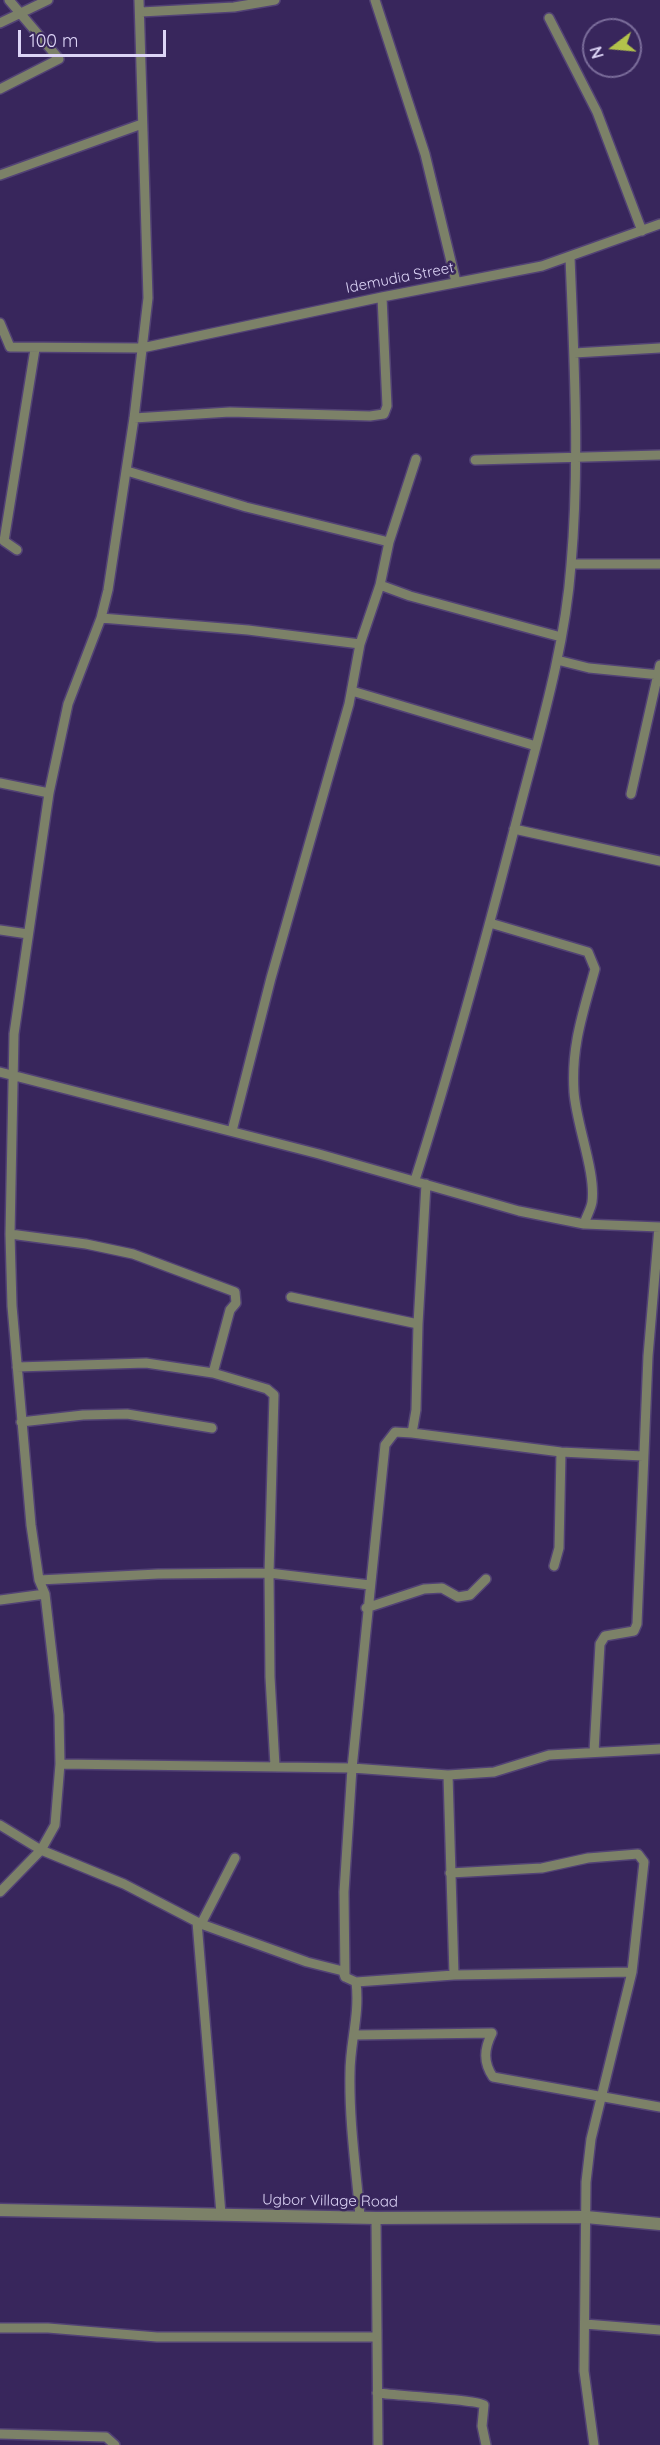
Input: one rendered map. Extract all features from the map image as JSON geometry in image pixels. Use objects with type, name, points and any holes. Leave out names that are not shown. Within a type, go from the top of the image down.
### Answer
[{"type":"street","points":[[0,89],[59,59],[9,0]]},
{"type":"street","points":[[0,23],[20,11],[48,0]]},
{"type":"street","points":[[0,1892],[41,1850],[55,1825],[60,1764],[59,1715],[45,1594],[39,1580],[17,1367],[10,1234],[14,1034],[49,793],[68,704],[101,618],[115,556],[134,418],[148,298],[139,0]]},
{"type":"street","points":[[141,12],[274,0]]},
{"type":"street","points":[[375,0],[425,154],[456,282]]},
{"type":"street","points":[[549,18],[597,112],[642,231]]},
{"type":"street","points":[[0,175],[142,124]]},
{"type":"street","name":"Idemudia Street","points":[[0,323],[10,347],[35,349],[142,348],[542,266],[660,224]]},
{"type":"street","points":[[415,1180],[456,1052],[536,746],[561,637],[572,564],[574,353],[570,257]]},
{"type":"street","points":[[134,418],[230,412],[370,416],[384,414],[387,406],[382,297]]},
{"type":"street","points":[[574,353],[660,348]]},
{"type":"street","points":[[17,550],[4,541],[35,349]]},
{"type":"street","points":[[475,460],[660,455]]},
{"type":"street","points":[[232,1131],[271,978],[352,691],[360,644],[380,585],[388,542],[417,459]]},
{"type":"street","points":[[127,471],[246,507],[388,542]]},
{"type":"street","points":[[572,564],[660,564]]},
{"type":"street","points":[[380,585],[410,596],[561,637]]},
{"type":"street","points":[[101,618],[248,630],[360,644]]},
{"type":"street","points":[[556,660],[589,668],[660,671],[631,794]]},
{"type":"street","points":[[352,691],[536,746]]},
{"type":"street","points":[[0,783],[49,793]]},
{"type":"street","points":[[514,829],[660,861]]},
{"type":"street","points":[[490,922],[521,934],[572,945],[588,952],[595,963],[574,1044],[575,1106],[588,1166],[592,1202],[584,1224]]},
{"type":"street","points":[[0,930],[28,934]]},
{"type":"street","points":[[0,1072],[13,1073],[415,1180],[519,1211],[584,1224],[660,1227],[643,1456],[637,1624],[634,1631],[605,1636],[600,1644],[594,1752]]},
{"type":"street","points":[[412,1433],[416,1410],[418,1324],[426,1184]]},
{"type":"street","points":[[10,1234],[86,1244],[133,1254],[235,1292],[236,1303],[230,1310],[213,1373]]},
{"type":"street","points":[[291,1297],[418,1324]]},
{"type":"street","points":[[17,1367],[146,1363],[213,1373],[267,1389],[274,1395],[269,1573],[270,1677],[275,1766]]},
{"type":"street","points":[[21,1422],[82,1415],[127,1414],[212,1428]]},
{"type":"street","points":[[345,1977],[344,1892],[352,1768],[366,1608],[385,1445],[395,1432],[561,1452],[643,1456]]},
{"type":"street","points":[[554,1566],[559,1548],[561,1452]]},
{"type":"street","points":[[39,1580],[158,1574],[269,1573],[370,1585]]},
{"type":"street","points":[[366,1608],[424,1589],[442,1588],[458,1597],[470,1595],[486,1579]]},
{"type":"street","points":[[0,1600],[45,1594]]},
{"type":"street","points":[[60,1764],[352,1768],[448,1775],[494,1772],[549,1755],[660,1749]]},
{"type":"street","points":[[448,1775],[454,1975]]},
{"type":"street","points":[[0,1825],[41,1850],[124,1884],[199,1923],[307,1962],[343,1971],[345,1977],[356,1982],[454,1975],[632,1972]]},
{"type":"street","points":[[450,1874],[542,1868],[588,1858],[638,1854],[644,1862],[632,1972],[591,2139],[586,2182],[584,2372],[594,2445]]},
{"type":"street","points":[[221,2214],[199,1923],[235,1858]]},
{"type":"street","points":[[356,1982],[356,2035],[350,2072],[360,2216]]},
{"type":"street","points":[[356,2035],[492,2033],[486,2049],[485,2065],[493,2077],[660,2107]]},
{"type":"street","name":"Ugbor Village Road","points":[[0,2210],[376,2218],[586,2217],[660,2224]]},
{"type":"street","points":[[376,2218],[378,2445]]},
{"type":"street","points":[[585,2324],[660,2330]]},
{"type":"street","points":[[0,2328],[48,2328],[157,2337],[376,2337]]},
{"type":"street","points":[[377,2393],[457,2402],[478,2401],[484,2405],[482,2426],[486,2445]]},
{"type":"street","points":[[0,2434],[106,2436],[115,2445]]}]
